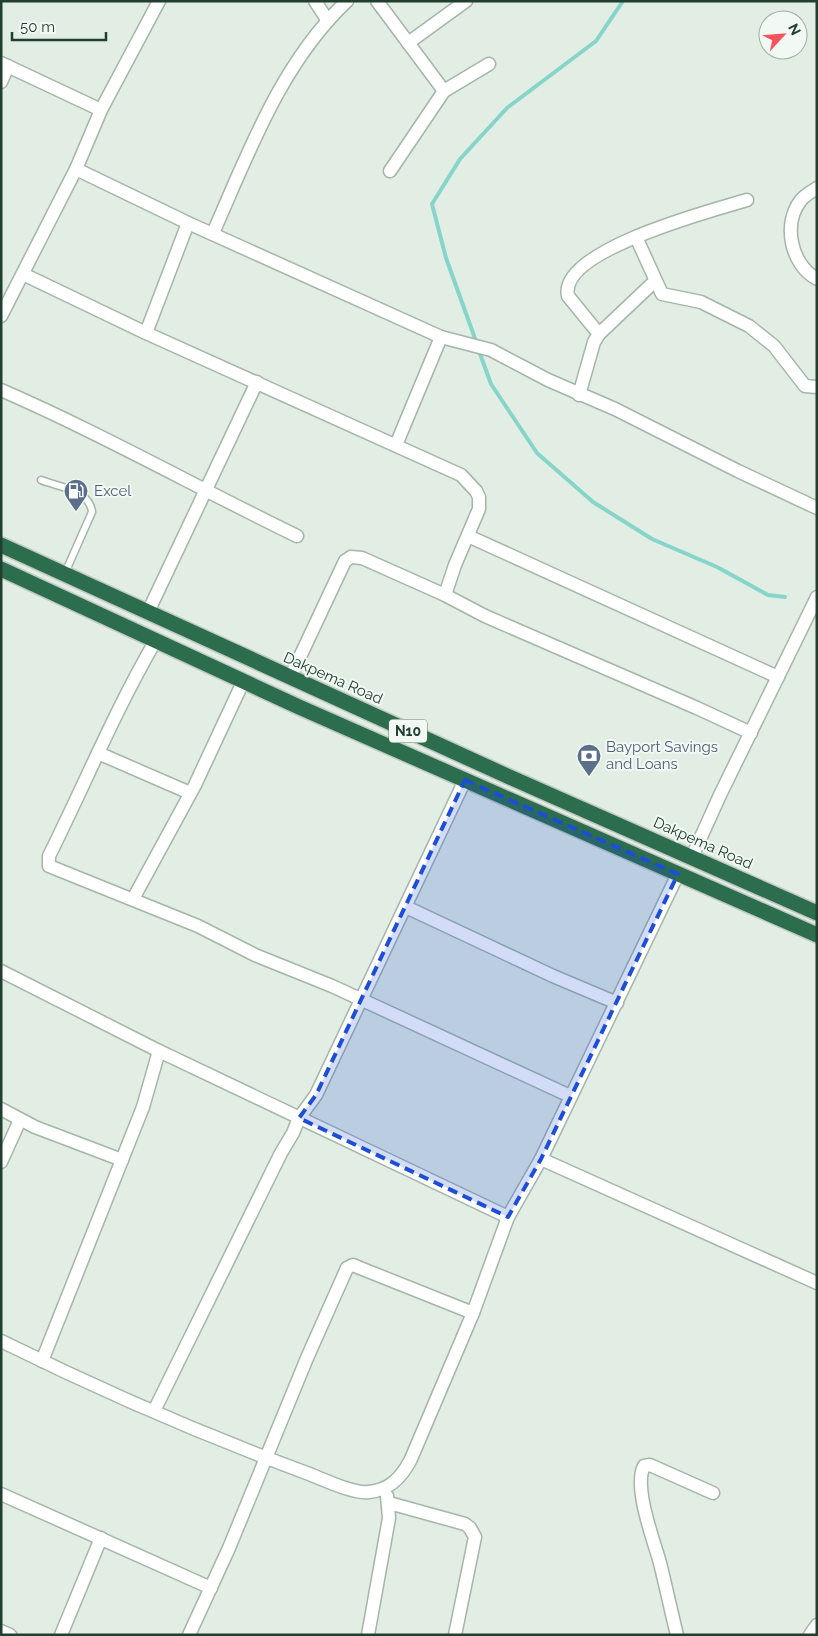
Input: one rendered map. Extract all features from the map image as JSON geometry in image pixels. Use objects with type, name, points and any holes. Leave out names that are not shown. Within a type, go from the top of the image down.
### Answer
[{"type":"highway","name":"Dakpema Road","points":[[1,544],[290,678],[817,913]]},
{"type":"highway","name":"N10","points":[[1,569],[243,682],[817,935]]},
{"type":"street","points":[[2,312],[76,169],[101,110],[159,1]]},
{"type":"street","points":[[315,1],[328,21]]},
{"type":"street","points":[[213,233],[259,128],[298,59],[328,21],[347,1]]},
{"type":"street","points":[[377,1],[444,91]]},
{"type":"street","points":[[408,43],[466,1]]},
{"type":"street","points":[[1,82],[5,64],[101,110]]},
{"type":"street","points":[[390,171],[444,91],[490,64]]},
{"type":"street","points":[[76,169],[188,223],[441,337],[491,350],[578,395],[615,409],[723,464],[817,508]]},
{"type":"street","points":[[817,188],[802,198],[797,205],[791,230],[793,246],[803,269],[817,279]]},
{"type":"street","points":[[599,334],[568,296],[566,289],[568,283],[592,258],[636,237],[747,200]]},
{"type":"street","points":[[146,333],[188,223]]},
{"type":"street","points":[[636,237],[655,281],[664,296],[701,302],[714,307],[761,334],[774,346],[805,386],[817,387]]},
{"type":"street","points":[[23,274],[146,333],[461,475],[472,486],[479,497],[479,509],[455,565],[445,596]]},
{"type":"street","points":[[578,395],[594,342],[599,334],[655,281]]},
{"type":"street","points":[[396,445],[441,337]]},
{"type":"street","points":[[148,612],[256,382]]},
{"type":"street","points":[[1,390],[122,445],[206,491],[298,536]]},
{"type":"street","points":[[468,536],[778,677]]},
{"type":"street","points":[[290,678],[345,562],[351,557],[362,558],[485,616],[750,733]]},
{"type":"street","points":[[692,857],[817,597]]},
{"type":"street","points":[[156,640],[132,681],[49,856],[49,866],[133,899],[570,1096]]},
{"type":"street","points":[[133,899],[190,793],[243,682]]},
{"type":"street","points":[[98,754],[190,793]]},
{"type":"street","points":[[154,1411],[281,1153],[293,1133],[298,1118],[316,1094],[362,1001],[465,780]]},
{"type":"street","points":[[1,1341],[154,1411],[266,1458],[367,1493],[385,1489],[402,1476],[411,1459],[473,1313],[508,1217],[541,1160],[678,874]]},
{"type":"street","points":[[406,906],[553,976],[617,1003]]},
{"type":"street","points":[[1,971],[159,1051],[508,1217]]},
{"type":"street","points":[[42,1361],[143,1107],[159,1051]]},
{"type":"street","points":[[1,1109],[20,1120],[122,1160]]},
{"type":"street","points":[[1,1162],[20,1120]]},
{"type":"street","points":[[541,1160],[817,1284]]},
{"type":"street","points":[[189,1635],[266,1458],[306,1358],[347,1268],[352,1265],[473,1313]]},
{"type":"street","points":[[677,1635],[660,1563],[646,1518],[640,1474],[644,1466],[650,1464],[713,1493]]},
{"type":"street","points":[[368,1635],[389,1518],[389,1503],[385,1489]]},
{"type":"street","points":[[1,1494],[211,1588]]},
{"type":"street","points":[[389,1503],[465,1524],[474,1533],[475,1538],[455,1635]]},
{"type":"street","points":[[61,1635],[101,1538]]},
{"type":"street","points":[[810,1635],[817,1625]]},
{"type":"street","points":[[1,1631],[10,1635]]},
{"type":"lane","points":[[41,480],[86,496],[91,504],[92,512],[64,573]]},
{"type":"highlighted area","points":[[465,780],[678,874],[541,1159],[508,1217],[299,1118],[316,1095]]},
{"type":"waterway","points":[[477,344],[446,258],[432,204],[460,159],[507,108],[596,41],[623,1]]},
{"type":"waterway","points":[[479,351],[491,384],[537,453],[593,502],[652,539],[717,567],[768,595],[785,597]]},
{"type":"place","name":"Excel","points":[[76,512]]},
{"type":"place","name":"Bayport Savings and Loans","points":[[589,777]]}]
